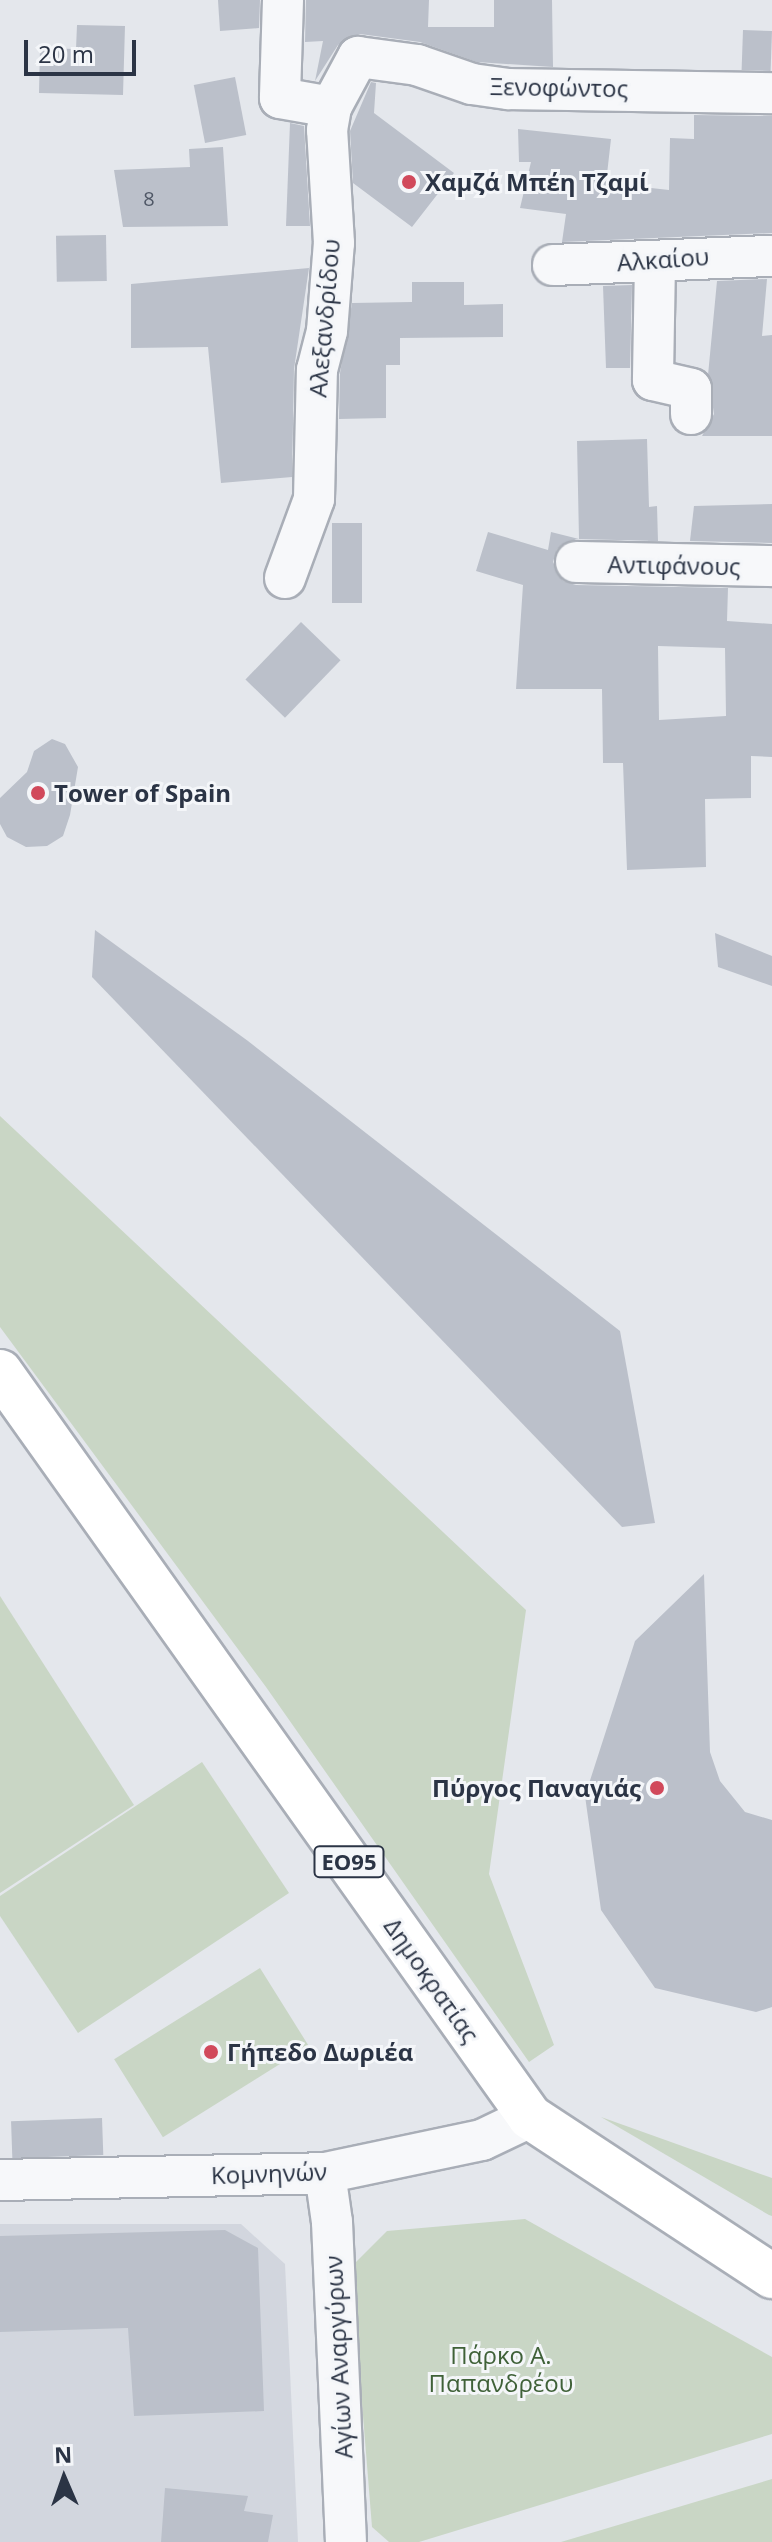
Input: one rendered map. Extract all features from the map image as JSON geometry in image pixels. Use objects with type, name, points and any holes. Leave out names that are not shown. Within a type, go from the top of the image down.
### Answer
[{"type":"main road","name":"Δημοκρατίας","points":[[0,1372],[530,2117],[772,2276]]},
{"type":"street","points":[[283,0],[280,98],[331,107]]},
{"type":"street","name":"Ξενοφώντος","points":[[331,107],[358,57],[417,65],[472,84],[509,89],[772,93]]},
{"type":"street","name":"Αλεξανδρίδου","points":[[285,578],[314,499],[317,370],[327,331],[334,243],[327,130],[331,107]]},
{"type":"street","name":"Αλκαίου","points":[[553,265],[772,256]]},
{"type":"street","points":[[655,262],[653,380],[691,389],[691,414]]},
{"type":"street","name":"Αντιφάνους","points":[[576,562],[772,566]]},
{"type":"street","name":"Κομνηνών","points":[[0,2180],[325,2173],[482,2140],[530,2117]]},
{"type":"street","name":"Αγίων Αναργύρων","points":[[325,2173],[332,2222],[346,2542]]},
{"type":"shaded area","points":[[0,2224],[241,2224],[285,2264],[298,2542],[0,2542]]},
{"type":"green space","points":[[0,1116],[526,1610],[489,1874],[554,2045],[529,2062],[266,1687],[0,1327]]},
{"type":"green space","points":[[0,1596],[134,1805],[0,1893]]},
{"type":"green space","points":[[202,1762],[289,1893],[78,2033],[0,1916],[0,1896]]},
{"type":"green space","name":"Γήπεδο Δωριέα","points":[[260,1968],[309,2046],[163,2137],[114,2059]]},
{"type":"green space","points":[[601,2117],[772,2178],[772,2216],[769,2215]]},
{"type":"green space","name":"Πάρκο Α. Παπανδρέου","points":[[525,2219],[772,2357],[772,2434],[419,2542],[389,2542],[372,2527],[351,2267],[387,2231]]},
{"type":"green space","points":[[772,2479],[772,2542],[561,2542]]},
{"type":"building","points":[[218,0],[260,0],[259,28],[220,31]]},
{"type":"building","points":[[306,0],[429,0],[428,27],[494,27],[494,0],[552,0],[553,67],[477,62],[420,42],[360,34],[338,45],[315,81],[323,41],[305,42]]},
{"type":"building","points":[[77,25],[125,26],[123,95],[39,93],[40,48],[76,49]]},
{"type":"building","points":[[743,30],[772,31],[771,71],[742,70]]},
{"type":"building","points":[[235,77],[246,135],[205,143],[194,85]]},
{"type":"building","points":[[371,82],[376,83],[374,113],[454,173],[412,227],[353,183],[350,131]]},
{"type":"building","points":[[694,115],[772,116],[772,233],[562,242],[566,214],[520,208],[531,162],[519,162],[518,129],[611,139],[606,183],[669,190],[670,138],[694,139]]},
{"type":"building","points":[[290,123],[304,126],[310,226],[286,226]]},
{"type":"building","points":[[223,147],[228,226],[123,227],[114,170],[190,167],[189,149]]},
{"type":"building","points":[[106,235],[107,281],[57,282],[56,236]]},
{"type":"building","points":[[309,268],[294,369],[292,477],[221,483],[208,347],[131,348],[131,284]]},
{"type":"building","points":[[767,279],[762,336],[772,335],[772,436],[702,436],[714,414],[708,375],[717,281]]},
{"type":"building","points":[[412,282],[464,282],[464,305],[503,304],[503,337],[400,338],[400,365],[386,365],[386,418],[339,419],[340,373],[352,303],[412,302]]},
{"type":"building","points":[[632,285],[630,368],[606,368],[603,286]]},
{"type":"building","points":[[647,439],[649,507],[657,506],[658,541],[576,539],[557,549],[553,562],[563,581],[576,585],[728,588],[727,621],[772,624],[772,757],[751,756],[751,798],[705,799],[706,867],[627,870],[623,763],[603,763],[602,689],[516,689],[523,585],[476,571],[488,532],[548,550],[551,532],[579,539],[577,441]],"holes":[[[658,646],[725,648],[726,716],[659,720]]]},
{"type":"building","points":[[772,504],[772,543],[690,541],[694,506]]},
{"type":"building","points":[[332,523],[362,523],[362,603],[332,603]]},
{"type":"building","points":[[301,622],[341,660],[285,718],[245,680]]},
{"type":"building","name":"Tower of Spain","points":[[52,739],[65,744],[78,767],[70,815],[63,836],[47,846],[26,847],[7,837],[0,824],[0,798],[27,772],[34,751]]},
{"type":"building","points":[[95,930],[248,1041],[620,1331],[655,1523],[622,1527],[92,977]]},
{"type":"building","points":[[715,933],[772,956],[772,986],[718,967]]},
{"type":"building","name":"Πύργος Παναγιάς","points":[[704,1574],[710,1752],[720,1781],[745,1812],[772,1820],[772,2007],[756,2012],[655,1988],[601,1910],[585,1796],[635,1641]]},
{"type":"building","points":[[102,2118],[103,2155],[12,2158],[11,2121]]},
{"type":"building","points":[[225,2230],[258,2248],[264,2411],[134,2416],[128,2328],[0,2332],[0,2236]]},
{"type":"building","points":[[165,2488],[248,2496],[244,2511],[273,2515],[268,2542],[161,2542]]},
{"type":"place","name":"Χαμζά Μπέη Τζαμί","points":[[409,182]]},
{"type":"place","name":"Tower of Spain","points":[[38,793]]},
{"type":"place","name":"Πύργος Παναγιάς","points":[[657,1788]]},
{"type":"place","name":"Γήπεδο Δωριέα","points":[[211,2052]]}]
